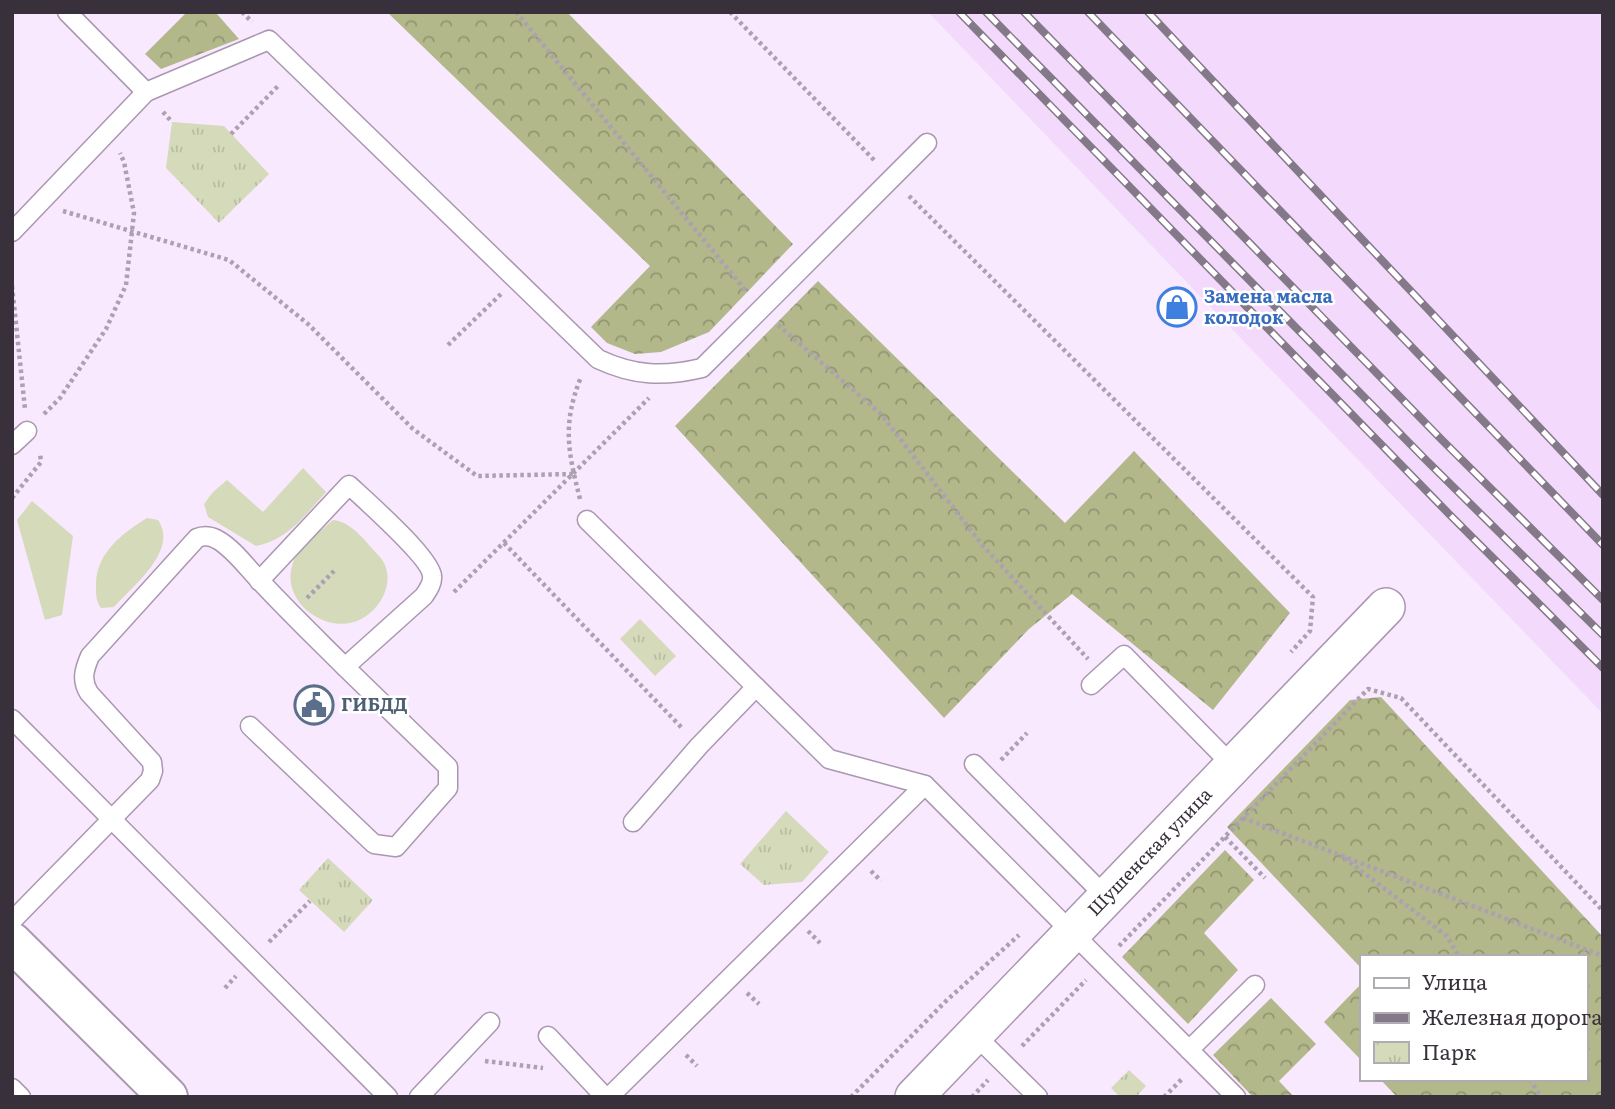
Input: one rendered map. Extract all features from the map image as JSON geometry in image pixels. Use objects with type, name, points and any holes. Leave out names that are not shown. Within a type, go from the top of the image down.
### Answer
[{"type":"street","name":"Шушенская улица","points":[[914,1097],[1386,607]]},
{"type":"street","points":[[12,942],[168,1097]]},
{"type":"lane","points":[[67,12],[146,92]]},
{"type":"lane","points":[[12,232],[146,92],[269,40],[598,359],[618,368],[672,375],[702,368],[927,143]]},
{"type":"lane","points":[[12,445],[27,431]]},
{"type":"lane","points":[[259,581],[349,485],[422,556],[432,574],[430,586],[424,596],[345,667]]},
{"type":"lane","points":[[587,520],[829,759],[925,785],[1236,1097]]},
{"type":"lane","points":[[12,921],[150,780],[152,762],[84,685],[83,676],[90,656],[197,538],[203,536],[215,538],[223,544],[448,768],[448,788],[396,847],[374,844],[250,726]]},
{"type":"lane","points":[[1097,680],[1124,655],[1233,766]]},
{"type":"lane","points":[[633,822],[699,746],[756,687]]},
{"type":"lane","points":[[12,719],[388,1097]]},
{"type":"lane","points":[[980,770],[1106,897]]},
{"type":"lane","points":[[548,1036],[607,1097],[925,785]]},
{"type":"lane","points":[[1189,1050],[1255,985]]},
{"type":"lane","points":[[419,1097],[490,1022]]},
{"type":"lane","points":[[974,1034],[1038,1097]]},
{"type":"lane","points":[[12,1088],[21,1097]]},
{"type":"path","points":[[516,12],[761,309],[881,414],[983,546],[1097,680]]},
{"type":"path","points":[[730,12],[892,179],[1313,597],[1310,631]]},
{"type":"path","points":[[231,134],[297,67]]},
{"type":"path","points":[[27,431],[60,398],[106,329],[126,285],[134,213],[124,162],[110,129]]},
{"type":"path","points":[[39,204],[229,260],[308,324],[413,429],[477,476],[573,474]]},
{"type":"path","points":[[12,286],[27,431]]},
{"type":"path","points":[[448,345],[498,296]]},
{"type":"path","points":[[12,353],[19,346]]},
{"type":"path","points":[[493,553],[672,375]]},
{"type":"path","points":[[581,377],[573,396],[567,437],[573,474],[587,520]]},
{"type":"path","points":[[504,543],[699,746]]},
{"type":"path","points":[[291,614],[334,571]]},
{"type":"path","points":[[1019,1049],[1368,689],[1401,698],[1603,911]]},
{"type":"path","points":[[980,770],[1027,733]]},
{"type":"path","points":[[1243,818],[1603,956]]},
{"type":"path","points":[[1225,837],[1265,878]]},
{"type":"path","points":[[1338,854],[1447,936],[1458,955]]},
{"type":"path","points":[[457,1057],[584,1074]]},
{"type":"path","points":[[972,1097],[990,1078]]},
{"type":"path","points":[[1531,1081],[1541,1097]]},
{"type":"shaded area","points":[[928,12],[1603,12],[1603,714],[1148,242]]},
{"type":"green space","points":[[187,12],[218,12],[239,39],[161,69],[145,54]]},
{"type":"green space","points":[[387,12],[567,12],[793,244],[709,332],[661,352],[635,354],[607,343],[591,327],[650,266]]},
{"type":"green space","points":[[172,122],[224,126],[269,174],[219,223],[166,168]]},
{"type":"green space","points":[[818,281],[1065,523],[1134,451],[1290,613],[1213,710],[1072,594],[1029,629],[944,718],[675,426]]},
{"type":"green space","points":[[303,468],[326,492],[303,518],[277,538],[256,546],[208,517],[204,504],[227,480],[263,512]]},
{"type":"green space","points":[[32,501],[73,536],[62,615],[45,620],[17,520]]},
{"type":"green space","points":[[147,518],[158,520],[163,531],[163,543],[158,555],[142,578],[114,607],[101,608],[96,593],[97,575],[105,555],[119,538]]},
{"type":"green space","points":[[333,520],[346,524],[358,533],[378,555],[387,574],[384,594],[372,611],[364,618],[341,624],[316,617],[306,609],[292,588],[290,576],[300,551]]},
{"type":"green space","points":[[640,619],[676,656],[655,676],[620,639]]},
{"type":"green space","points":[[1381,697],[1603,937],[1603,1097],[1397,1097],[1382,1081],[1587,1081],[1587,955],[1360,955],[1360,967],[1227,827],[1350,700]]},
{"type":"green space","points":[[786,811],[829,852],[802,882],[764,885],[740,864]]},
{"type":"green space","points":[[1225,850],[1254,880],[1204,933],[1238,970],[1188,1024],[1122,957]]},
{"type":"green space","points":[[328,858],[373,900],[344,932],[299,890]]},
{"type":"green space","points":[[1360,985],[1360,1059],[1324,1022]]},
{"type":"green space","points":[[1271,998],[1316,1044],[1279,1081],[1294,1097],[1253,1097],[1213,1055]]},
{"type":"green space","points":[[1129,1070],[1146,1086],[1136,1097],[1120,1097],[1111,1088]]},
{"type":"railway","points":[[959,12],[1603,668]]},
{"type":"railway","points":[[986,12],[1424,458],[1603,635]]},
{"type":"railway","points":[[1024,12],[1442,440],[1603,600]]},
{"type":"railway","points":[[1088,12],[1603,545]]},
{"type":"railway","points":[[1148,12],[1603,495]]},
{"type":"place","name":"Замена масла колодок","points":[[1177,307]]},
{"type":"place","name":"ГИБДД","points":[[314,705]]}]
